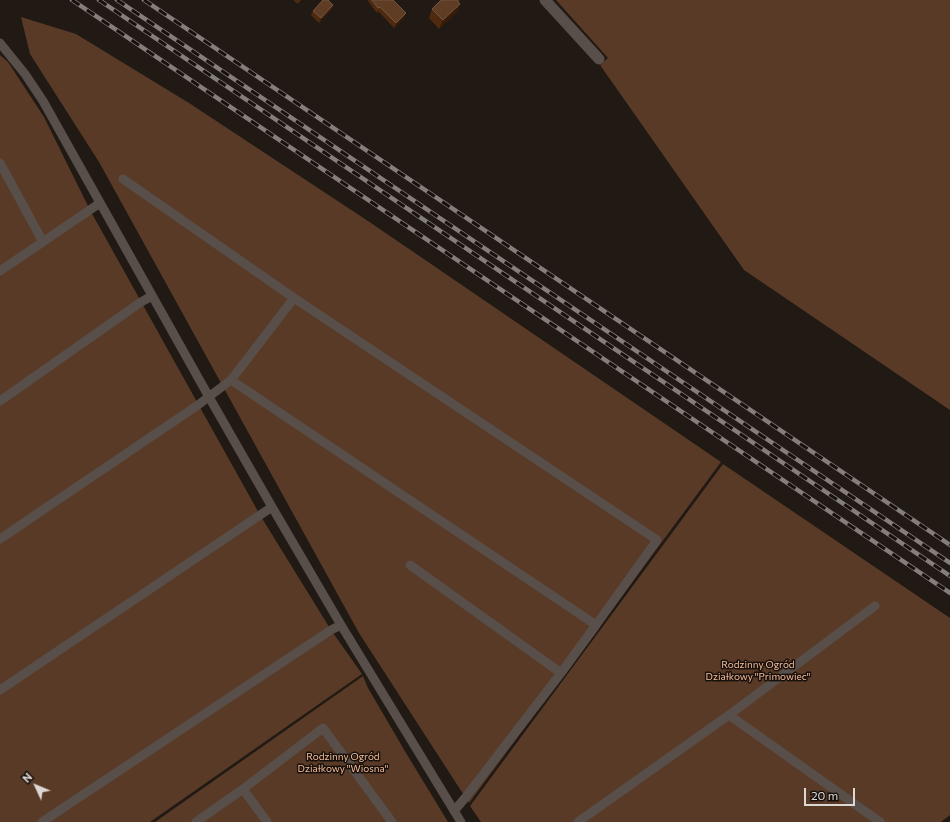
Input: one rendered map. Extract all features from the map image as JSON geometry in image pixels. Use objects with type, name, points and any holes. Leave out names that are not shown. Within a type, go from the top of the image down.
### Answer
[{"type":"street","points":[[545,0],[599,59]]},
{"type":"lane","points":[[0,43],[25,74],[43,101],[272,507],[461,822]]},
{"type":"lane","points":[[0,163],[43,242]]},
{"type":"lane","points":[[123,179],[294,298],[656,540],[561,673],[454,811]]},
{"type":"lane","points":[[0,271],[100,203]]},
{"type":"lane","points":[[0,401],[152,296]]},
{"type":"lane","points":[[0,538],[209,397],[231,380],[294,298]]},
{"type":"lane","points":[[231,380],[596,625]]},
{"type":"lane","points":[[0,690],[272,507]]},
{"type":"lane","points":[[410,565],[561,673]]},
{"type":"lane","points":[[578,822],[729,715],[875,606]]},
{"type":"lane","points":[[42,822],[341,624]]},
{"type":"lane","points":[[729,715],[880,822]]},
{"type":"lane","points":[[196,822],[243,789],[323,728],[392,822]]},
{"type":"lane","points":[[243,789],[267,822]]},
{"type":"green space","points":[[556,0],[950,0],[950,410],[744,270],[600,65],[608,58]]},
{"type":"green space","points":[[21,17],[76,34],[189,103],[371,223],[721,462],[469,803],[359,633],[99,162],[30,54]]},
{"type":"green space","points":[[0,55],[8,62],[44,117],[90,210],[260,515],[331,630],[362,674],[150,822],[0,822]]},
{"type":"green space","name":"Rodzinny Ogród Działkowy \"Primowiec\"","points":[[723,464],[950,618],[950,815],[941,822],[481,822],[470,806]]},
{"type":"green space","name":"Rodzinny Ogród Działkowy \"Wiosna\"","points":[[363,676],[368,688],[448,822],[155,822]]},
{"type":"building","points":[[323,0],[328,0],[333,5],[321,18],[313,11]]},
{"type":"building","points":[[372,0],[393,0],[406,13],[396,23],[380,7],[378,8]]},
{"type":"building","points":[[441,0],[457,0],[460,4],[443,20],[432,9]]},
{"type":"railway","points":[[72,0],[950,593]]},
{"type":"railway","points":[[99,0],[950,576]]},
{"type":"railway","points":[[117,0],[950,563]]},
{"type":"railway","points":[[144,0],[950,545]]}]
